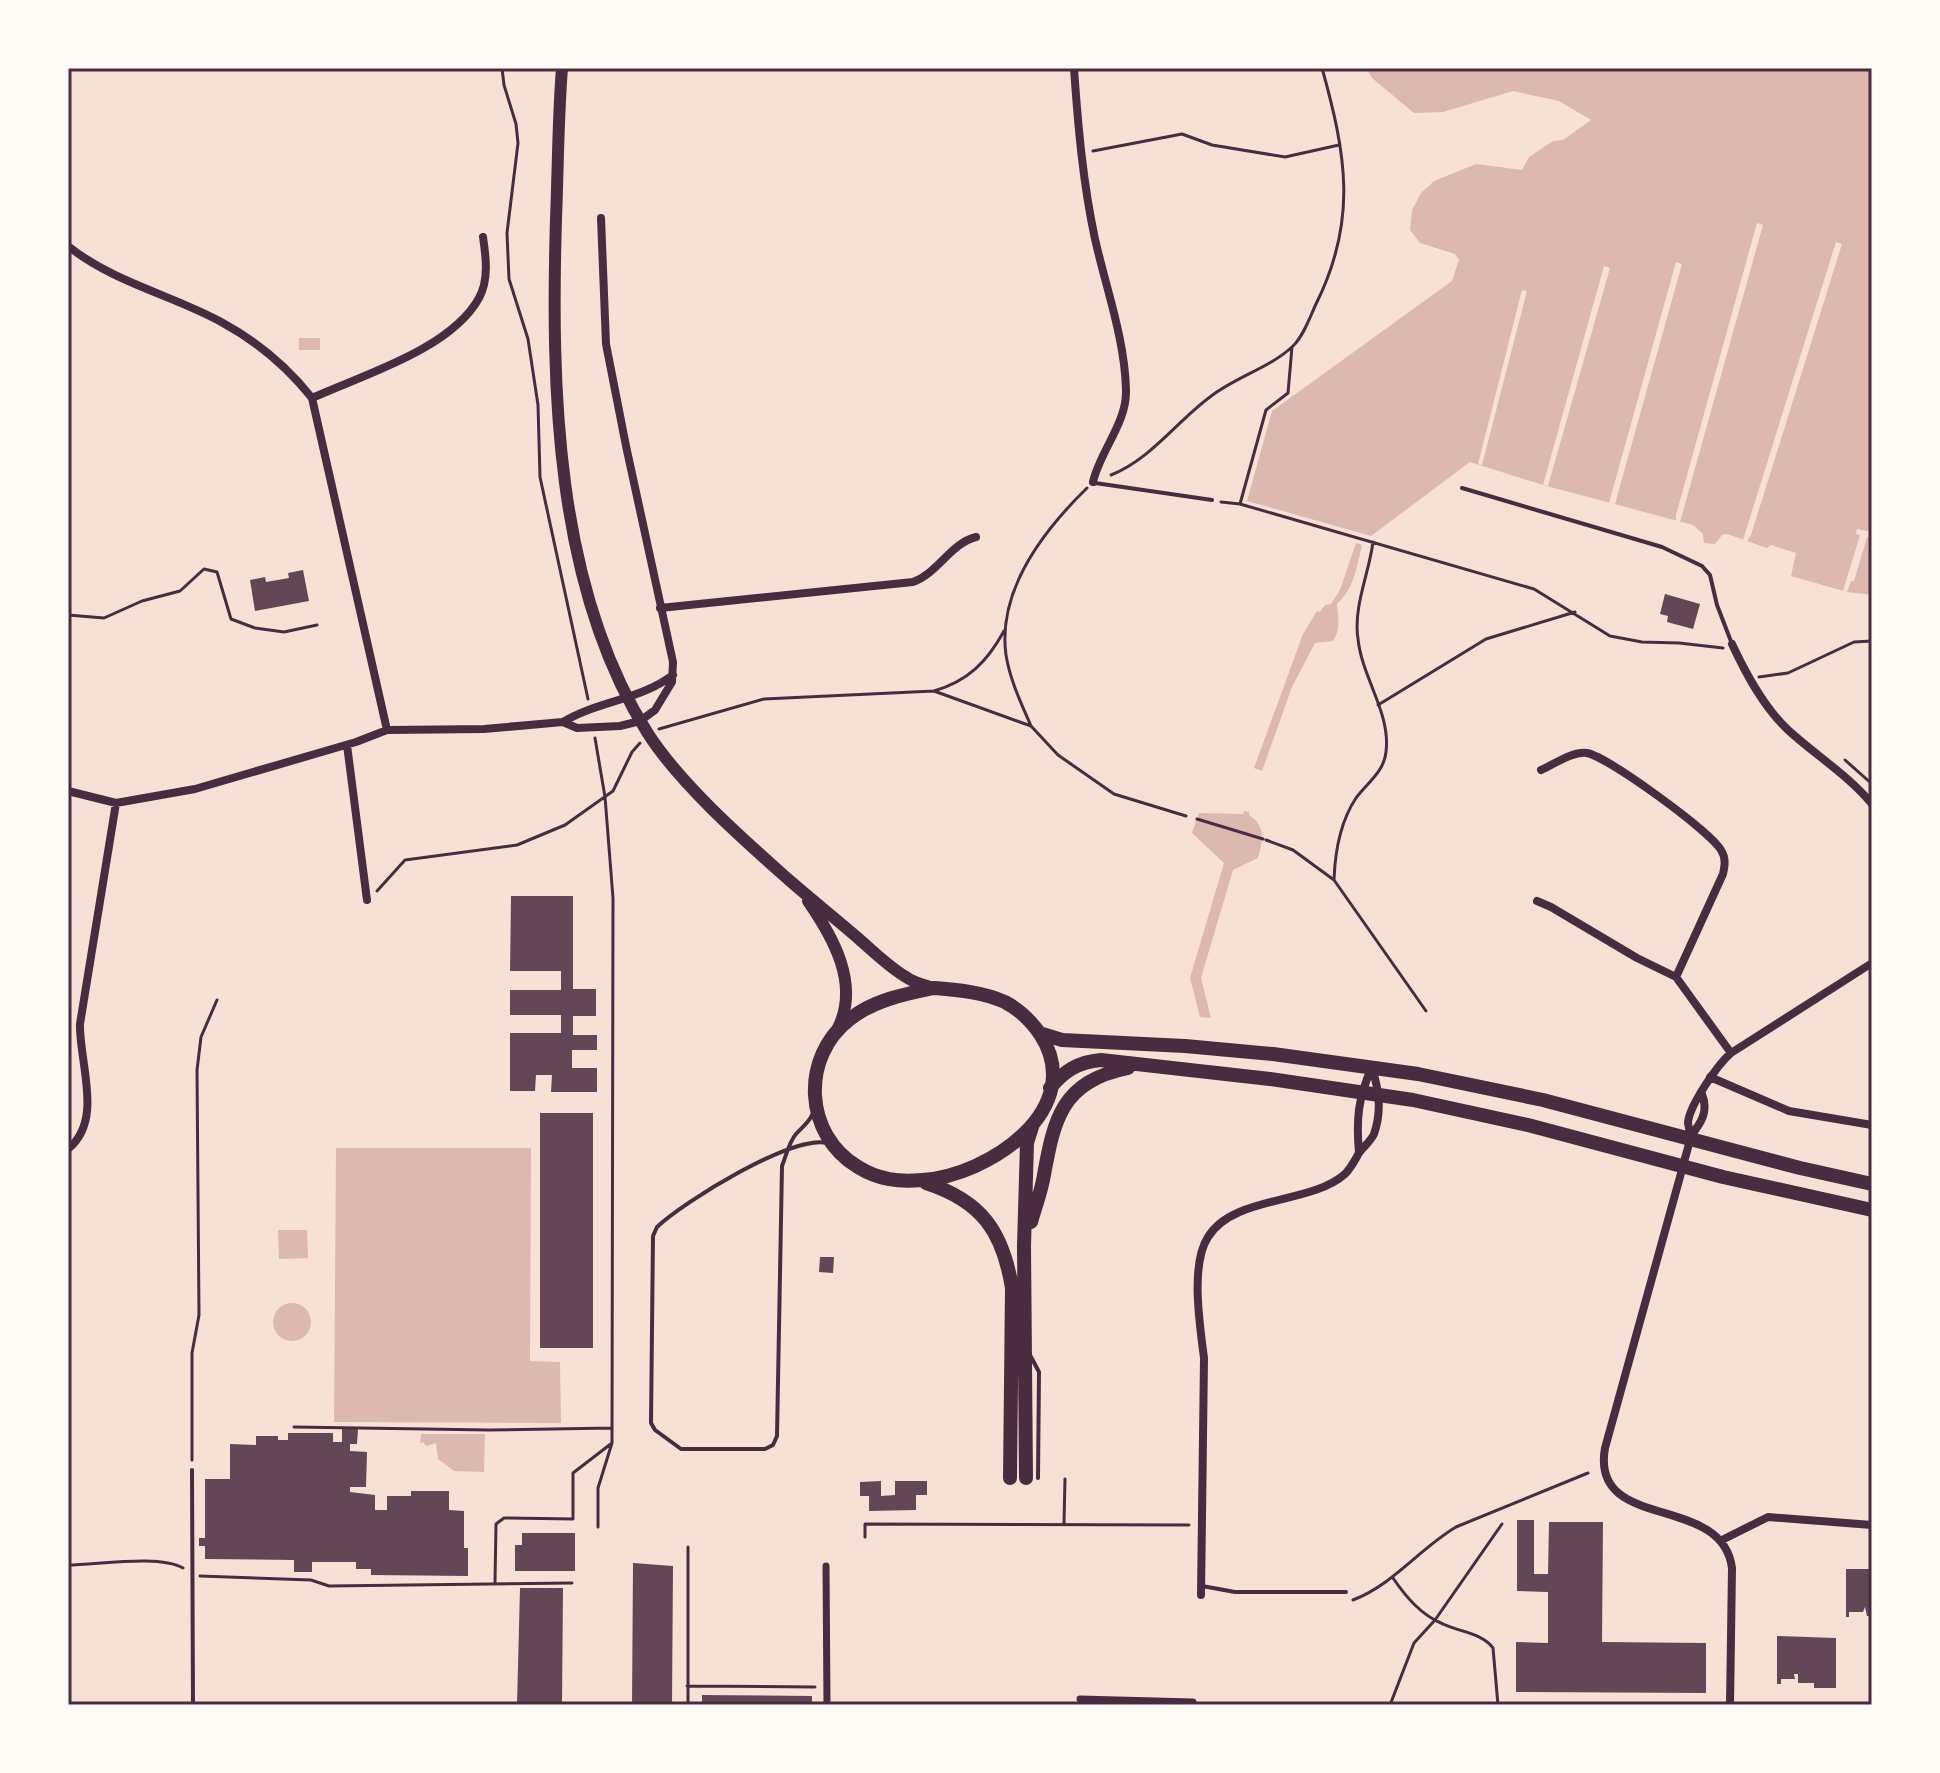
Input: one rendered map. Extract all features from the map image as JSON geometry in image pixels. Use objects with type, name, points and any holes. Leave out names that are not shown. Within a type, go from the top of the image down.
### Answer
[{"type":"main road","points":[[562,68],[553,301],[555,383],[562,463],[577,549],[614,671],[655,743],[692,786],[799,889],[904,977],[934,988],[977,993],[1000,1000],[1024,1015],[1039,1033],[1051,1061],[1050,1088]]},
{"type":"main road","points":[[799,889],[824,924],[842,964],[847,1000],[837,1029],[817,1066],[814,1082],[815,1107],[833,1145],[853,1164],[875,1176],[918,1181],[956,1175],[982,1165],[1006,1150],[1033,1124]]},
{"type":"main road","points":[[837,1029],[859,1012],[879,1002],[934,988]]},
{"type":"main road","points":[[1039,1033],[1062,1040],[1185,1046],[1330,1060],[1521,1094],[1872,1184]]},
{"type":"main road","points":[[1032,1478],[1025,1347],[1027,1143],[1050,1088],[1060,1075],[1086,1062],[1101,1060],[1270,1079],[1381,1096],[1528,1125],[1683,1166],[1872,1210]]},
{"type":"main road","points":[[1024,1246],[1060,1111],[1070,1096],[1093,1078],[1140,1066]]},
{"type":"main road","points":[[918,1181],[953,1193],[985,1217],[1007,1259],[1012,1288],[1010,1478]]},
{"type":"street","points":[[1074,68],[1080,153],[1094,236],[1120,345],[1126,391],[1123,412],[1093,482]]},
{"type":"street","points":[[563,722],[577,728],[620,726],[640,721],[661,704],[673,675],[673,662],[606,344],[601,218]]},
{"type":"street","points":[[312,398],[426,347],[464,319],[480,296],[484,282],[486,262],[483,237]]},
{"type":"street","points":[[68,246],[102,269],[221,321],[259,346],[312,398],[387,730]]},
{"type":"street","points":[[660,608],[913,582],[939,565],[966,540],[976,537]]},
{"type":"street","points":[[1728,646],[1787,729],[1844,774],[1872,804]]},
{"type":"street","points":[[68,791],[116,803],[204,787],[347,745],[387,730],[484,729],[563,722],[652,690],[673,675]]},
{"type":"street","points":[[347,745],[367,900]]},
{"type":"street","points":[[1541,770],[1578,753],[1601,758],[1696,824],[1720,849],[1725,859],[1723,874],[1676,977]]},
{"type":"street","points":[[68,1149],[84,1128],[86,1079],[80,1024],[116,803]]},
{"type":"street","points":[[1537,901],[1676,977],[1731,1053]]},
{"type":"street","points":[[1730,1705],[1732,1568],[1728,1552],[1722,1540],[1699,1524],[1626,1499],[1609,1484],[1603,1465],[1608,1437],[1690,1137],[1704,1116],[1706,1105],[1702,1094],[1710,1077],[1731,1053],[1872,963]]},
{"type":"street","points":[[1359,1154],[1360,1093],[1372,1067]]},
{"type":"street","points":[[1201,1590],[1204,1358],[1199,1320],[1203,1245],[1220,1223],[1246,1210],[1329,1185],[1346,1173],[1374,1135],[1381,1096],[1372,1067]]},
{"type":"street","points":[[1710,1077],[1789,1111],[1872,1125]]},
{"type":"street","points":[[1722,1540],[1769,1516],[1872,1525]]},
{"type":"street","points":[[826,1566],[827,1705]]},
{"type":"street","points":[[1080,1699],[1193,1702]]},
{"type":"lane","points":[[1093,482],[1212,500]]},
{"type":"lane","points":[[1462,488],[1662,547],[1702,566],[1710,575],[1728,646]]},
{"type":"lane","points":[[815,1107],[811,1119],[795,1134],[787,1151],[782,1166],[777,1436],[773,1445],[765,1449],[681,1449],[655,1430],[651,1423],[653,1236],[662,1222],[759,1159],[787,1151],[813,1141],[833,1145]]},
{"type":"lane","points":[[192,1470],[193,1705]]},
{"type":"lane","points":[[1201,1590],[1346,1592]]},
{"type":"path","points":[[502,68],[518,143],[507,233],[509,279],[528,339],[538,405],[540,477],[590,710]]},
{"type":"path","points":[[1240,504],[1266,410],[1288,393],[1292,347],[1329,278],[1344,214],[1344,167],[1322,68]]},
{"type":"path","points":[[1080,153],[1182,134],[1212,145],[1285,157],[1339,145]]},
{"type":"path","points":[[663,727],[694,721],[764,699],[934,691],[956,685],[991,652],[1005,630],[1014,594],[1033,552],[1059,517],[1093,482],[1135,465],[1209,397],[1292,347]]},
{"type":"path","points":[[1212,500],[1240,504],[1534,589],[1575,612],[1601,632],[1621,640],[1728,646]]},
{"type":"path","points":[[1334,880],[1341,830],[1356,798],[1379,772],[1386,754],[1386,728],[1357,635],[1360,601],[1373,542]]},
{"type":"path","points":[[68,615],[104,618],[142,601],[180,591],[204,569],[217,572],[231,619],[255,628],[284,632],[317,625]]},
{"type":"path","points":[[1378,705],[1486,639],[1575,612]]},
{"type":"path","points":[[1005,630],[1009,669],[1031,726],[1058,755],[1114,794],[1186,816]]},
{"type":"path","points":[[1758,678],[1788,673],[1854,642],[1872,641]]},
{"type":"path","points":[[934,691],[1031,726]]},
{"type":"path","points":[[593,726],[605,797],[613,898],[612,1443],[598,1488],[598,1527]]},
{"type":"path","points":[[367,900],[405,860],[517,845],[554,832],[613,791],[632,752]]},
{"type":"path","points":[[1840,757],[1872,784]]},
{"type":"path","points":[[1197,819],[1293,850],[1334,880],[1426,1011]]},
{"type":"path","points":[[192,1470],[192,1353],[199,1315],[197,1070],[201,1037],[217,1000]]},
{"type":"path","points":[[294,1427],[612,1428]]},
{"type":"path","points":[[495,1582],[496,1524],[504,1518],[573,1519],[573,1473],[612,1443]]},
{"type":"path","points":[[1353,1600],[1393,1578],[1456,1527],[1588,1473]]},
{"type":"path","points":[[1064,1524],[1065,1479]]},
{"type":"path","points":[[865,1537],[865,1524],[1189,1525]]},
{"type":"path","points":[[1390,1705],[1410,1650],[1435,1620],[1502,1524]]},
{"type":"path","points":[[688,1547],[688,1705]]},
{"type":"path","points":[[68,1565],[175,1563],[205,1578],[311,1580],[329,1586],[572,1583]]},
{"type":"path","points":[[1393,1578],[1405,1596],[1435,1620],[1481,1637],[1493,1648],[1498,1705]]},
{"type":"path","points":[[687,1686],[827,1687]]},
{"type":"shaded area","points":[[1366,68],[1872,68],[1872,595],[1847,592],[1791,576],[1796,553],[1771,545],[1767,548],[1727,534],[1722,535],[1715,544],[1704,543],[1703,534],[1693,525],[1470,462],[1371,536],[1247,501],[1272,411],[1452,281],[1459,260],[1455,254],[1420,243],[1410,230],[1412,210],[1421,193],[1434,181],[1476,164],[1522,170],[1529,157],[1553,141],[1563,140],[1591,120],[1559,101],[1513,91],[1443,112],[1414,113],[1372,78]]},
{"type":"shaded area","points":[[299,338],[320,338],[320,350],[299,350]]},
{"type":"shaded area","points":[[1356,543],[1362,545],[1351,584],[1337,604],[1336,636],[1333,641],[1315,643],[1292,687],[1262,771],[1254,768],[1303,634],[1317,611],[1331,604],[1340,590]]},
{"type":"shaded area","points":[[1244,811],[1249,812],[1261,829],[1261,845],[1258,858],[1233,870],[1201,978],[1211,1018],[1200,1017],[1190,978],[1224,863],[1192,833],[1199,813],[1243,814]]},
{"type":"shaded area","points":[[336,1148],[531,1148],[530,1361],[560,1362],[561,1423],[334,1422]]},
{"type":"shaded area","points":[[278,1230],[307,1230],[308,1258],[279,1259]]},
{"type":"shaded area","points":[[292,1303],[306,1308],[311,1322],[306,1336],[292,1341],[278,1336],[273,1322],[278,1308]]},
{"type":"shaded area","points":[[421,1434],[485,1434],[484,1472],[454,1471],[438,1459],[436,1443],[420,1444]]},
{"type":"pier","points":[[1757,223],[1763,225],[1680,522],[1676,521],[1676,515]]},
{"type":"pier","points":[[1836,242],[1842,244],[1751,535],[1747,541],[1743,540]]},
{"type":"pier","points":[[1676,262],[1682,264],[1615,504],[1609,503]]},
{"type":"pier","points":[[1604,266],[1610,268],[1548,486],[1543,485]]},
{"type":"pier","points":[[1522,290],[1527,291],[1482,465],[1478,464]]},
{"type":"pier","points":[[1857,529],[1872,532],[1872,538],[1867,537],[1854,581],[1851,581],[1847,592],[1843,591],[1860,535],[1856,534]]},
{"type":"building","points":[[303,570],[309,601],[255,611],[250,580],[265,577],[266,582],[289,578],[288,573]]},
{"type":"building","points":[[1665,594],[1700,604],[1693,629],[1667,622],[1668,616],[1660,614]]},
{"type":"building","points":[[511,896],[573,896],[573,989],[596,989],[596,1016],[573,1016],[573,1035],[597,1035],[597,1050],[572,1050],[572,1068],[597,1068],[597,1092],[551,1092],[552,1075],[536,1075],[535,1091],[510,1091],[510,1033],[561,1033],[561,1015],[510,1015],[510,990],[561,990],[561,971],[510,971]]},
{"type":"building","points":[[540,1113],[593,1113],[593,1348],[540,1348]]},
{"type":"building","points":[[820,1257],[834,1257],[833,1273],[819,1272]]},
{"type":"building","points":[[342,1428],[358,1429],[357,1444],[350,1444],[350,1451],[367,1452],[366,1487],[350,1487],[350,1492],[375,1495],[375,1510],[387,1510],[387,1496],[411,1496],[411,1491],[449,1491],[449,1510],[464,1511],[468,1576],[371,1575],[371,1569],[356,1569],[356,1562],[312,1562],[312,1572],[294,1572],[294,1560],[205,1559],[205,1546],[199,1546],[199,1538],[205,1538],[205,1479],[230,1479],[230,1444],[256,1445],[256,1436],[278,1436],[278,1440],[288,1440],[288,1433],[333,1433],[333,1442],[342,1442]]},
{"type":"building","points":[[881,1481],[881,1496],[895,1495],[895,1481],[927,1481],[927,1495],[916,1495],[916,1510],[869,1511],[869,1496],[860,1496],[860,1482]]},
{"type":"building","points":[[1517,1520],[1534,1520],[1534,1574],[1548,1574],[1549,1522],[1603,1522],[1602,1642],[1706,1643],[1706,1693],[1516,1692],[1516,1642],[1548,1643],[1548,1592],[1517,1591]]},
{"type":"building","points":[[522,1533],[575,1533],[575,1571],[515,1571],[515,1545],[522,1545]]},
{"type":"building","points":[[633,1563],[673,1566],[672,1705],[632,1705]]},
{"type":"building","points":[[1846,1569],[1872,1569],[1872,1616],[1867,1616],[1865,1607],[1863,1612],[1849,1612],[1849,1617],[1846,1617]]},
{"type":"building","points":[[520,1588],[563,1588],[562,1705],[517,1705]]},
{"type":"building","points":[[1777,1636],[1836,1638],[1836,1688],[1814,1688],[1814,1683],[1798,1683],[1798,1674],[1794,1674],[1795,1679],[1781,1679],[1781,1684],[1777,1684]]},
{"type":"building","points":[[702,1695],[812,1696],[812,1705],[702,1705]]}]
